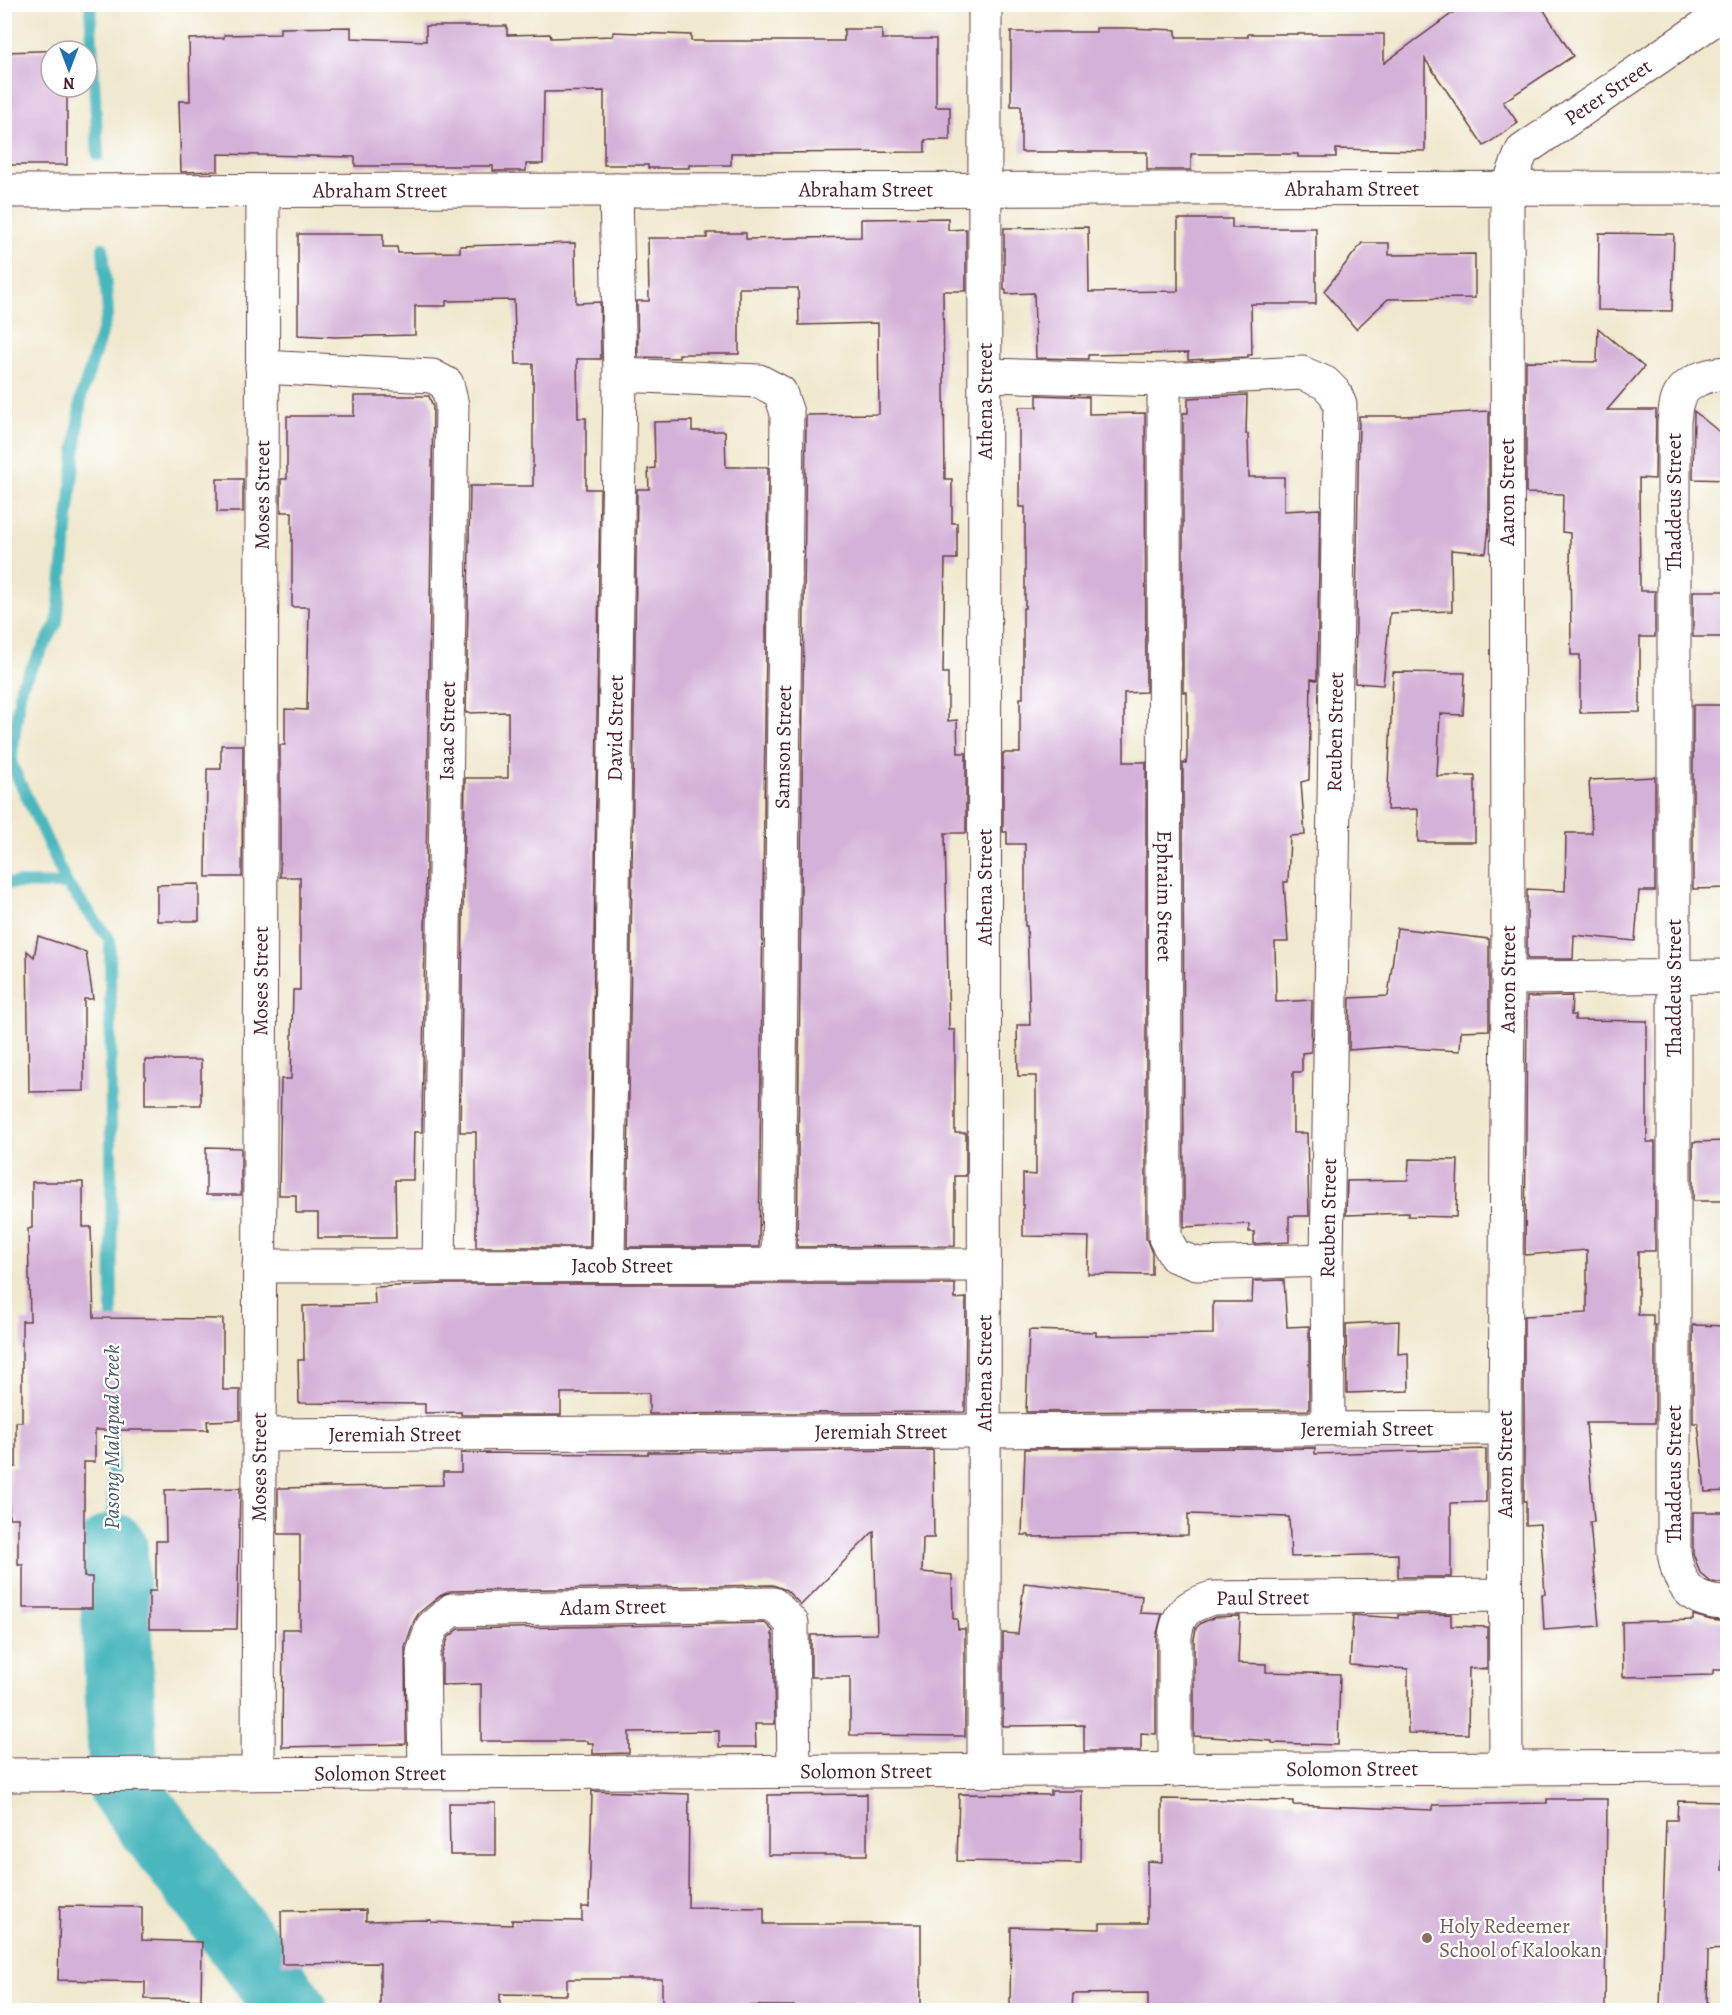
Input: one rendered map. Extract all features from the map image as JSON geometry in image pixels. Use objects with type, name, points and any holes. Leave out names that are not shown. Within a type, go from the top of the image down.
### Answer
[{"type":"street","name":"Athena Street","points":[[984,1771],[987,189],[985,4]]},
{"type":"street","name":"Peter Street","points":[[1507,189],[1522,151],[1728,10]]},
{"type":"street","name":"Abraham Street","points":[[4,191],[1728,188]]},
{"type":"street","name":"Aaron Street","points":[[1506,1768],[1505,1428],[1509,978],[1507,189]]},
{"type":"street","name":"David Street","points":[[608,1265],[620,375],[616,190]]},
{"type":"street","name":"Moses Street","points":[[258,1773],[263,191]]},
{"type":"street","name":"Isaac Street","points":[[262,368],[432,376],[447,384],[452,405],[439,1266]]},
{"type":"street","name":"Reuben Street","points":[[985,375],[1164,380],[1302,373],[1325,383],[1335,393],[1340,405],[1327,1260],[1328,1428]]},
{"type":"street","name":"Thaddeus Street","points":[[1728,373],[1700,378],[1684,388],[1677,401],[1674,422],[1674,1552],[1676,1569],[1682,1584],[1695,1597],[1711,1603],[1728,1603]]},
{"type":"street","name":"Samson Street","points":[[620,375],[759,381],[780,392],[787,413],[778,1265]]},
{"type":"street","name":"Ephraim Street","points":[[1164,380],[1165,1238],[1174,1256],[1197,1264],[1327,1260]]},
{"type":"street","points":[[1509,978],[1728,976]]},
{"type":"street","name":"Jacob Street","points":[[259,1266],[984,1265]]},
{"type":"street","name":"Jeremiah Street","points":[[259,1436],[1505,1428]]},
{"type":"street","name":"Paul Street","points":[[1175,1770],[1174,1637],[1176,1623],[1183,1612],[1196,1603],[1212,1598],[1505,1595]]},
{"type":"street","name":"Adam Street","points":[[425,1772],[423,1653],[432,1627],[452,1610],[773,1604],[792,1623],[794,1771]]},
{"type":"street","name":"Solomon Street","points":[[4,1774],[1728,1767]]},
{"type":"building","points":[[1465,4],[1540,4],[1573,56],[1503,102],[1518,123],[1484,146],[1425,59],[1425,151],[1336,149],[1336,157],[1298,157],[1298,154],[1191,154],[1191,170],[1147,170],[1147,152],[1021,152],[1021,106],[1011,106],[1011,32],[1096,32],[1096,28],[1129,28],[1176,30],[1176,37],[1248,37],[1248,34],[1384,34],[1384,63]]},
{"type":"building","points":[[426,26],[507,26],[507,35],[550,34],[551,38],[613,36],[613,32],[691,35],[691,41],[844,41],[844,29],[882,29],[882,39],[936,39],[936,107],[950,107],[950,140],[925,140],[925,152],[731,153],[731,165],[648,168],[648,165],[604,165],[604,91],[544,92],[543,164],[526,164],[526,171],[493,171],[493,166],[355,166],[355,157],[218,154],[218,171],[181,172],[179,101],[190,101],[189,39],[224,38],[224,35],[280,34],[280,28],[351,27],[351,38],[426,41]]},
{"type":"building","points":[[39,51],[39,99],[67,99],[67,165],[4,165],[4,52]]},
{"type":"building","points":[[948,218],[948,230],[966,229],[966,291],[943,291],[945,479],[952,479],[952,523],[957,523],[957,559],[945,559],[943,673],[948,673],[948,721],[957,720],[958,753],[966,753],[966,833],[945,833],[949,1030],[955,1030],[955,1133],[966,1133],[966,1176],[955,1176],[955,1246],[797,1247],[806,415],[879,414],[878,323],[799,325],[798,288],[739,288],[739,354],[679,354],[679,358],[638,357],[637,301],[649,301],[648,238],[707,238],[707,233],[746,233],[746,239],[861,237],[861,219]]},
{"type":"building","points":[[1178,219],[1232,219],[1232,228],[1316,228],[1316,304],[1251,304],[1252,355],[1248,357],[1188,360],[1188,353],[1088,355],[1088,359],[1036,358],[1034,293],[1006,294],[1004,290],[1004,228],[1088,227],[1089,292],[1178,291]]},
{"type":"building","points":[[1599,233],[1674,234],[1672,311],[1598,310]]},
{"type":"building","points":[[298,234],[383,234],[383,247],[397,247],[398,253],[460,252],[460,246],[575,243],[576,303],[600,302],[601,359],[577,359],[578,418],[586,418],[586,489],[600,489],[590,1247],[476,1247],[476,1132],[460,1132],[465,778],[508,778],[508,712],[466,713],[470,486],[533,486],[533,364],[516,364],[514,300],[446,301],[446,306],[415,306],[415,335],[335,337],[298,335]]},
{"type":"building","points":[[1362,243],[1389,243],[1389,255],[1475,254],[1475,298],[1388,299],[1356,329],[1324,291]]},
{"type":"building","points":[[1598,328],[1644,367],[1607,410],[1656,410],[1655,479],[1639,478],[1640,591],[1655,591],[1655,637],[1640,637],[1640,712],[1580,713],[1580,655],[1571,655],[1570,533],[1562,532],[1563,494],[1526,493],[1526,361],[1597,362]]},
{"type":"building","points":[[1037,395],[1089,397],[1089,414],[1145,413],[1146,692],[1124,693],[1124,762],[1146,762],[1146,1238],[1152,1253],[1152,1275],[1088,1274],[1089,1237],[1023,1236],[1023,1174],[1036,1175],[1036,1076],[1018,1076],[1017,1025],[1030,1025],[1027,926],[1025,926],[1025,844],[1007,844],[1007,832],[1003,832],[1003,753],[1020,753],[1020,698],[1023,698],[1023,608],[1025,608],[1025,507],[1019,507],[1019,407],[1037,407]]},
{"type":"building","points":[[1247,395],[1246,434],[1248,434],[1249,477],[1284,477],[1284,511],[1320,509],[1317,680],[1311,679],[1309,780],[1301,782],[1305,835],[1290,836],[1288,882],[1284,882],[1288,942],[1275,942],[1276,1002],[1312,1000],[1311,1052],[1302,1053],[1302,1072],[1293,1072],[1293,1133],[1307,1133],[1309,1216],[1289,1216],[1289,1242],[1254,1244],[1254,1232],[1249,1232],[1249,1224],[1184,1227],[1183,763],[1186,763],[1187,756],[1187,692],[1183,692],[1183,413],[1188,413],[1188,398]]},
{"type":"building","points":[[354,396],[429,396],[433,407],[422,1132],[414,1132],[413,1180],[395,1180],[396,1238],[318,1238],[318,1213],[296,1213],[296,1195],[279,1195],[281,1079],[291,1079],[293,990],[300,990],[300,877],[280,877],[280,745],[285,745],[285,709],[307,710],[309,607],[292,607],[292,512],[281,512],[281,479],[287,479],[287,416],[354,416]]},
{"type":"building","points":[[1489,411],[1489,526],[1486,553],[1451,550],[1452,611],[1390,613],[1383,685],[1355,683],[1359,416]]},
{"type":"building","points":[[1694,411],[1728,439],[1728,480],[1693,479]]},
{"type":"building","points":[[692,421],[692,431],[725,431],[726,467],[768,467],[759,1247],[627,1247],[637,489],[649,489],[648,469],[655,468],[654,422]]},
{"type":"building","points":[[217,479],[243,479],[243,512],[217,512]]},
{"type":"building","points":[[1693,591],[1728,591],[1728,637],[1693,637]]},
{"type":"building","points":[[1393,672],[1465,673],[1463,715],[1440,714],[1437,776],[1475,776],[1475,842],[1418,842],[1418,809],[1387,810]]},
{"type":"building","points":[[1693,705],[1728,705],[1728,888],[1693,889]]},
{"type":"building","points":[[221,745],[243,745],[242,877],[206,877],[207,769],[221,769]]},
{"type":"building","points":[[1655,777],[1655,891],[1639,891],[1635,941],[1574,935],[1573,959],[1527,959],[1527,889],[1565,891],[1566,833],[1592,833],[1589,780]]},
{"type":"building","points":[[199,884],[199,921],[157,921],[157,885]]},
{"type":"building","points":[[1397,928],[1489,939],[1489,1030],[1461,1031],[1460,1051],[1388,1047],[1349,1050],[1350,998],[1388,996]]},
{"type":"building","points":[[38,936],[86,952],[93,999],[84,999],[84,1091],[29,1092],[27,951],[34,957]]},
{"type":"building","points":[[1572,996],[1571,1015],[1575,1015],[1575,1020],[1647,1021],[1647,1142],[1655,1142],[1655,1251],[1638,1251],[1638,1315],[1653,1315],[1653,1325],[1655,1325],[1655,1423],[1586,1423],[1594,1522],[1590,1522],[1599,1626],[1544,1630],[1542,1594],[1545,1594],[1540,1524],[1526,1525],[1526,1501],[1524,1501],[1524,1316],[1587,1313],[1587,1250],[1525,1255],[1527,997]]},
{"type":"building","points":[[145,1060],[201,1060],[201,1105],[145,1105]]},
{"type":"building","points":[[1728,1141],[1728,1201],[1693,1201],[1693,1142]]},
{"type":"building","points":[[206,1147],[241,1148],[241,1195],[206,1195]]},
{"type":"building","points":[[1409,1159],[1458,1160],[1456,1217],[1408,1216],[1408,1213],[1346,1215],[1347,1181],[1408,1180]]},
{"type":"building","points":[[32,1182],[83,1182],[83,1227],[91,1227],[94,1318],[223,1319],[223,1390],[240,1390],[240,1420],[207,1421],[208,1430],[95,1430],[95,1462],[84,1462],[84,1577],[92,1577],[92,1608],[23,1608],[23,1565],[18,1565],[18,1518],[9,1518],[9,1467],[16,1467],[16,1422],[22,1422],[22,1321],[30,1321],[28,1229],[32,1228]]},
{"type":"building","points":[[1284,1280],[1287,1327],[1309,1326],[1309,1410],[1026,1412],[1029,1330],[1096,1332],[1096,1336],[1213,1334],[1213,1302],[1252,1302],[1253,1281]]},
{"type":"building","points":[[446,1284],[955,1284],[955,1299],[966,1298],[965,1412],[649,1414],[649,1393],[561,1393],[561,1415],[425,1413],[425,1404],[299,1403],[298,1360],[304,1360],[303,1306],[375,1304],[374,1287]]},
{"type":"building","points":[[1399,1321],[1398,1354],[1408,1353],[1409,1391],[1347,1393],[1346,1324]]},
{"type":"building","points":[[1693,1325],[1728,1326],[1728,1491],[1705,1492],[1698,1423],[1693,1423]]},
{"type":"building","points":[[1315,1448],[1315,1454],[1486,1449],[1486,1502],[1451,1503],[1451,1577],[1398,1577],[1398,1554],[1291,1557],[1289,1517],[1188,1514],[1188,1535],[1029,1537],[1029,1535],[1022,1535],[1025,1449]]},
{"type":"building","points":[[933,1450],[934,1538],[923,1538],[922,1572],[952,1575],[953,1619],[957,1619],[958,1629],[965,1629],[965,1736],[850,1735],[850,1677],[811,1677],[811,1635],[877,1634],[874,1531],[801,1605],[786,1590],[773,1585],[451,1591],[440,1596],[419,1613],[405,1647],[406,1744],[282,1747],[283,1629],[300,1629],[300,1534],[278,1534],[278,1488],[443,1485],[443,1472],[461,1472],[461,1453],[648,1454],[648,1452]]},
{"type":"building","points":[[240,1488],[237,1629],[149,1629],[149,1591],[156,1591],[156,1541],[166,1541],[165,1490]]},
{"type":"building","points":[[1693,1512],[1728,1512],[1728,1584],[1711,1582],[1700,1573],[1693,1553]]},
{"type":"building","points":[[1024,1583],[1142,1596],[1140,1613],[1162,1614],[1156,1637],[1156,1734],[1141,1733],[1141,1751],[1084,1751],[1084,1725],[1003,1726],[1003,1633],[1018,1634]]},
{"type":"building","points":[[1451,1614],[1451,1626],[1487,1627],[1487,1669],[1469,1668],[1468,1734],[1408,1733],[1408,1669],[1350,1665],[1353,1615],[1398,1618],[1398,1615]]},
{"type":"building","points":[[1693,1615],[1728,1622],[1728,1670],[1713,1670],[1713,1675],[1623,1677],[1622,1622],[1693,1620]]},
{"type":"building","points":[[1240,1616],[1238,1663],[1266,1664],[1266,1672],[1340,1674],[1338,1745],[1272,1743],[1272,1741],[1194,1736],[1196,1628],[1201,1623],[1215,1617]]},
{"type":"building","points":[[765,1623],[773,1631],[775,1724],[755,1724],[756,1747],[719,1747],[719,1731],[629,1732],[629,1753],[593,1754],[593,1743],[587,1743],[587,1741],[481,1741],[481,1684],[442,1685],[442,1656],[448,1638],[459,1629]]},
{"type":"building","points":[[592,1791],[689,1794],[688,1907],[764,1908],[764,1924],[921,1924],[921,2010],[794,2010],[794,2006],[662,2005],[662,1979],[567,1979],[567,1995],[500,1994],[500,2010],[380,2010],[380,1963],[282,1964],[281,1911],[366,1910],[366,1921],[431,1920],[431,1922],[512,1925],[512,1920],[582,1921],[582,1907],[589,1907]]},
{"type":"building","points":[[1051,1791],[1082,1791],[1081,1863],[957,1861],[959,1794],[1051,1795]]},
{"type":"building","points":[[867,1794],[867,1855],[768,1855],[768,1795]]},
{"type":"building","name":"Holy Redeemer School of Kalookan","points":[[1162,1799],[1293,1801],[1293,1805],[1433,1810],[1433,1805],[1547,1803],[1547,1799],[1607,1799],[1605,2010],[1148,2010],[1148,1993],[1073,1994],[1072,2010],[1010,2010],[1011,1927],[1100,1929],[1100,1923],[1147,1923],[1147,1861],[1162,1862]]},
{"type":"building","points":[[1678,1801],[1724,1802],[1722,1870],[1728,1870],[1728,1949],[1708,1950],[1707,2010],[1660,2010],[1666,1820],[1677,1820]]},
{"type":"building","points":[[449,1803],[496,1803],[496,1855],[450,1855]]},
{"type":"building","points":[[60,1906],[142,1907],[142,1940],[202,1942],[201,2000],[145,1999],[145,1982],[58,1980]]},
{"type":"waterway","points":[[90,4],[98,155]]},
{"type":"waterway","points":[[103,248],[108,313],[81,397],[57,623],[21,686],[11,763],[67,884],[110,940],[112,1334]]},
{"type":"waterway","name":"Pasong Malapad Creek","points":[[4,883],[67,884]]},
{"type":"waterway","name":"Pasong Malapad Creek","points":[[112,1415],[113,1548]]},
{"type":"waterway","name":"Pasong Malapad Creek","points":[[113,1548],[124,1788],[293,2010]]},
{"type":"place","name":"Holy Redeemer School of Kalookan","points":[[1427,1938]]}]
